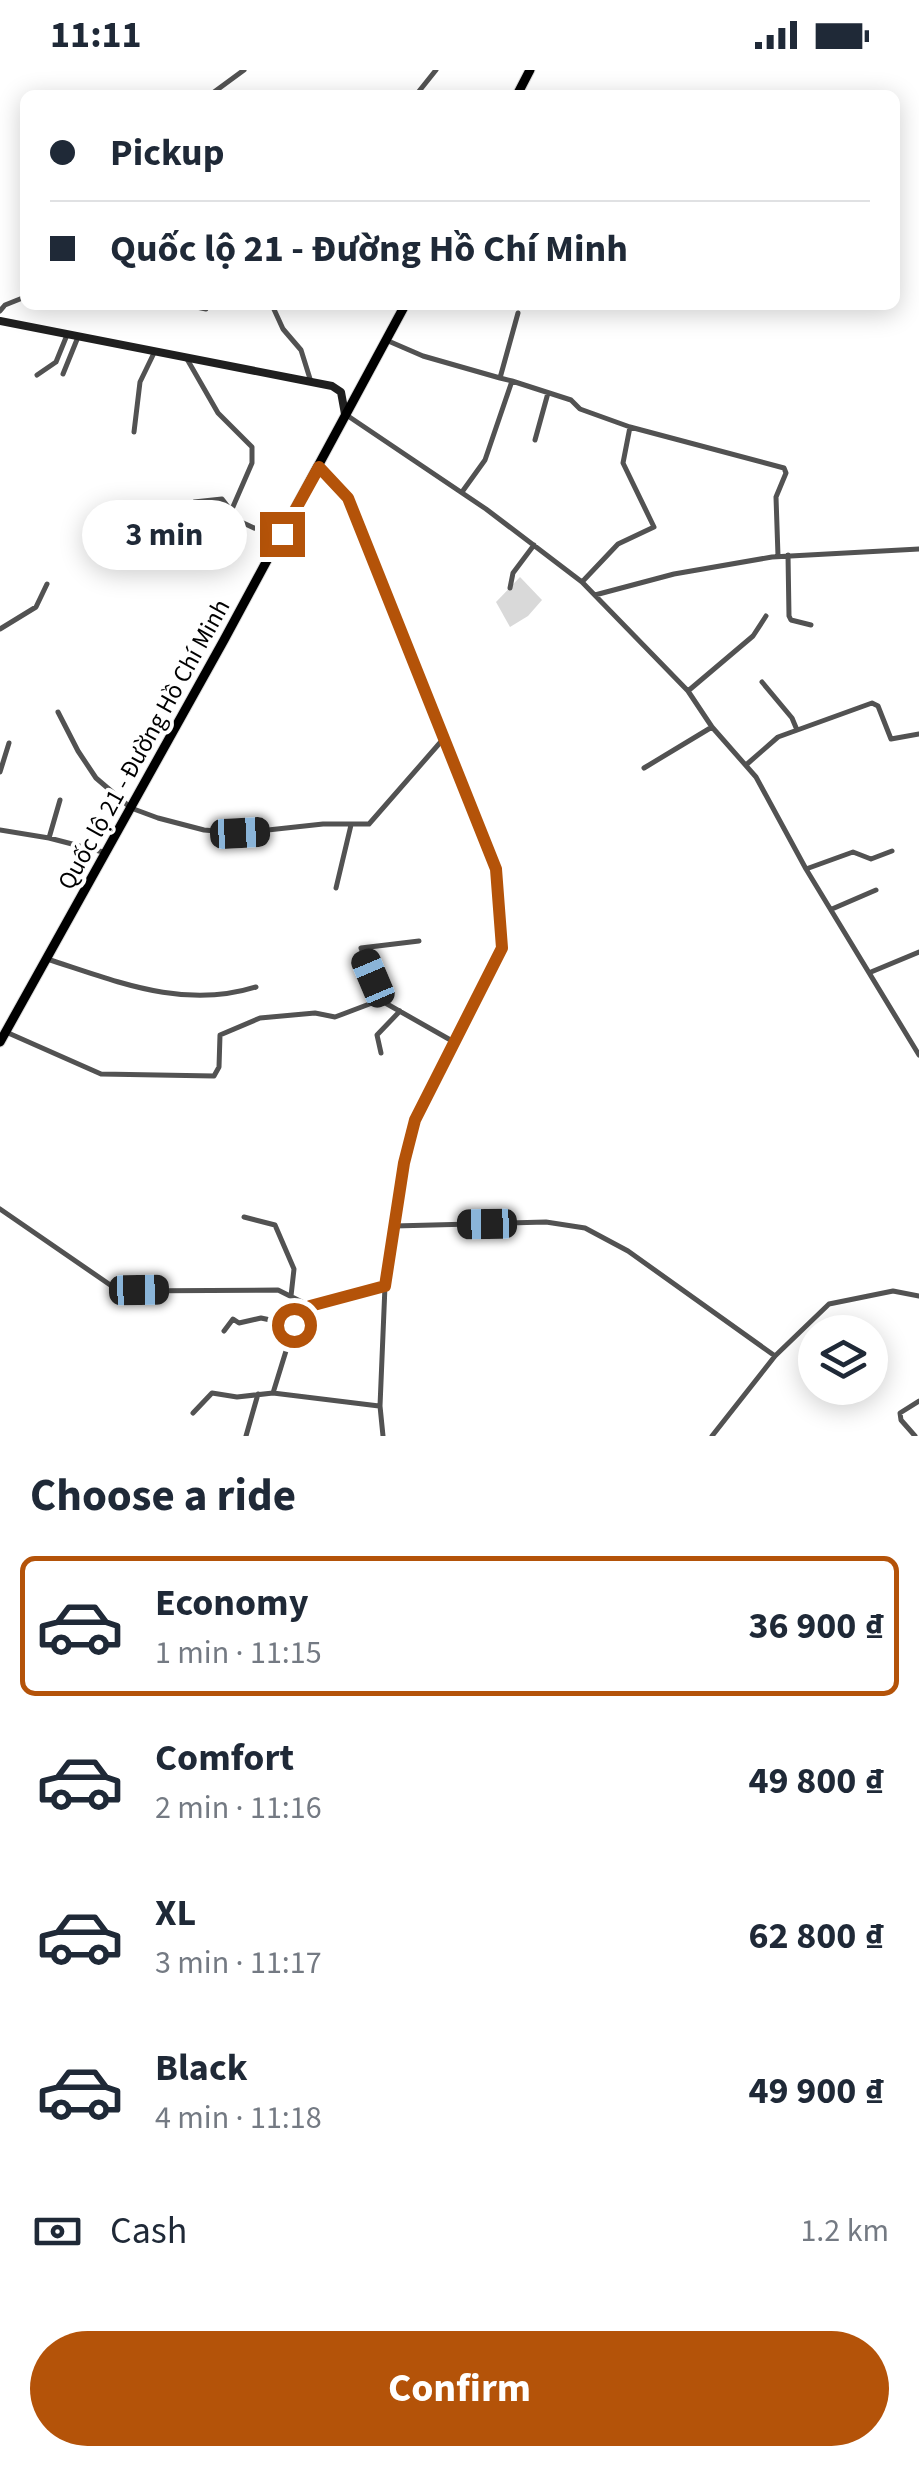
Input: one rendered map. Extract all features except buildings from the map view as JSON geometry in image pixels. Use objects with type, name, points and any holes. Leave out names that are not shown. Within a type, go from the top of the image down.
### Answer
[{"type":"highway","name":"Quốc lộ 21 - Đường Hồ Chí Minh","points":[[3,1038],[402,310]]},
{"type":"street","points":[[217,90],[244,70]]},
{"type":"street","points":[[420,90],[436,70]]},
{"type":"street","points":[[274,310],[300,350],[311,382]]},
{"type":"street","points":[[500,378],[518,313]]},
{"type":"street","points":[[0,321],[332,386],[341,392],[345,414],[462,492],[582,582],[688,690],[712,727],[756,777],[806,869],[919,1056]]},
{"type":"street","points":[[37,375],[56,362],[67,335]]},
{"type":"street","points":[[64,374],[78,337]]},
{"type":"street","points":[[386,340],[423,356],[571,400],[580,409],[630,427],[784,468],[786,473],[776,498],[778,556]]},
{"type":"street","points":[[134,432],[140,382],[154,353]]},
{"type":"street","points":[[186,359],[218,413],[252,447],[252,462],[232,508]]},
{"type":"street","points":[[462,492],[485,460],[512,382]]},
{"type":"street","points":[[535,440],[548,393]]},
{"type":"street","points":[[582,582],[618,544],[654,528],[623,463],[630,427]]},
{"type":"street","points":[[319,467],[348,498],[496,869],[502,948],[415,1120],[404,1163],[385,1286],[380,1406],[383,1436]]},
{"type":"street","points":[[194,502],[222,499],[232,508],[234,517],[246,525],[282,534]]},
{"type":"street","points":[[510,588],[514,573],[534,545]]},
{"type":"street","points":[[596,594],[674,574],[778,556],[919,549]]},
{"type":"street","points":[[788,555],[789,616],[791,620],[811,624]]},
{"type":"street","points":[[0,628],[36,607],[47,584]]},
{"type":"street","points":[[688,690],[753,636],[766,616]]},
{"type":"street","points":[[762,682],[792,718],[797,730]]},
{"type":"street","points":[[746,764],[778,737],[873,703],[878,706],[889,738],[919,734]]},
{"type":"street","points":[[58,712],[87,767],[131,808],[204,830],[240,833],[323,824],[369,824],[445,737]]},
{"type":"street","points":[[644,768],[712,727]]},
{"type":"street","points":[[0,772],[8,743]]},
{"type":"street","points":[[49,838],[60,800]]},
{"type":"street","points":[[336,888],[351,826]]},
{"type":"street","points":[[0,830],[106,853]]},
{"type":"street","points":[[806,869],[853,852],[871,859],[892,851]]},
{"type":"street","points":[[832,908],[876,890]]},
{"type":"street","points":[[419,940],[361,948],[383,1000],[454,1042]]},
{"type":"street","points":[[871,972],[919,952]]},
{"type":"street","points":[[47,959],[190,998],[229,996],[256,988]]},
{"type":"street","points":[[3,1038],[101,1074],[212,1077],[218,1070],[219,1038],[224,1032],[260,1018],[315,1013],[335,1018],[383,1000]]},
{"type":"street","points":[[380,1053],[378,1035],[401,1010]]},
{"type":"street","points":[[0,1209],[118,1291],[278,1290],[310,1306]]},
{"type":"street","points":[[244,1217],[275,1226],[294,1269],[291,1296]]},
{"type":"street","points":[[394,1226],[546,1222],[586,1228],[628,1251],[775,1356]]},
{"type":"street","points":[[273,1393],[294,1325],[310,1306],[385,1286]]},
{"type":"street","points":[[712,1436],[775,1356],[828,1304],[893,1292],[919,1296]]},
{"type":"street","points":[[224,1331],[233,1318],[239,1323],[261,1318],[294,1325]]},
{"type":"street","points":[[193,1413],[212,1393],[237,1397],[273,1393],[380,1406]]},
{"type":"street","points":[[246,1436],[258,1394]]},
{"type":"street","points":[[916,1436],[900,1417],[906,1408],[919,1402]]},
{"type":"shaded area","points":[[520,577],[542,600],[528,616],[510,627],[496,602]]},
{"type":"route","points":[[282,534],[319,467],[348,498],[496,869],[502,948],[415,1120],[404,1163],[385,1286],[310,1306],[294,1325]]}]
